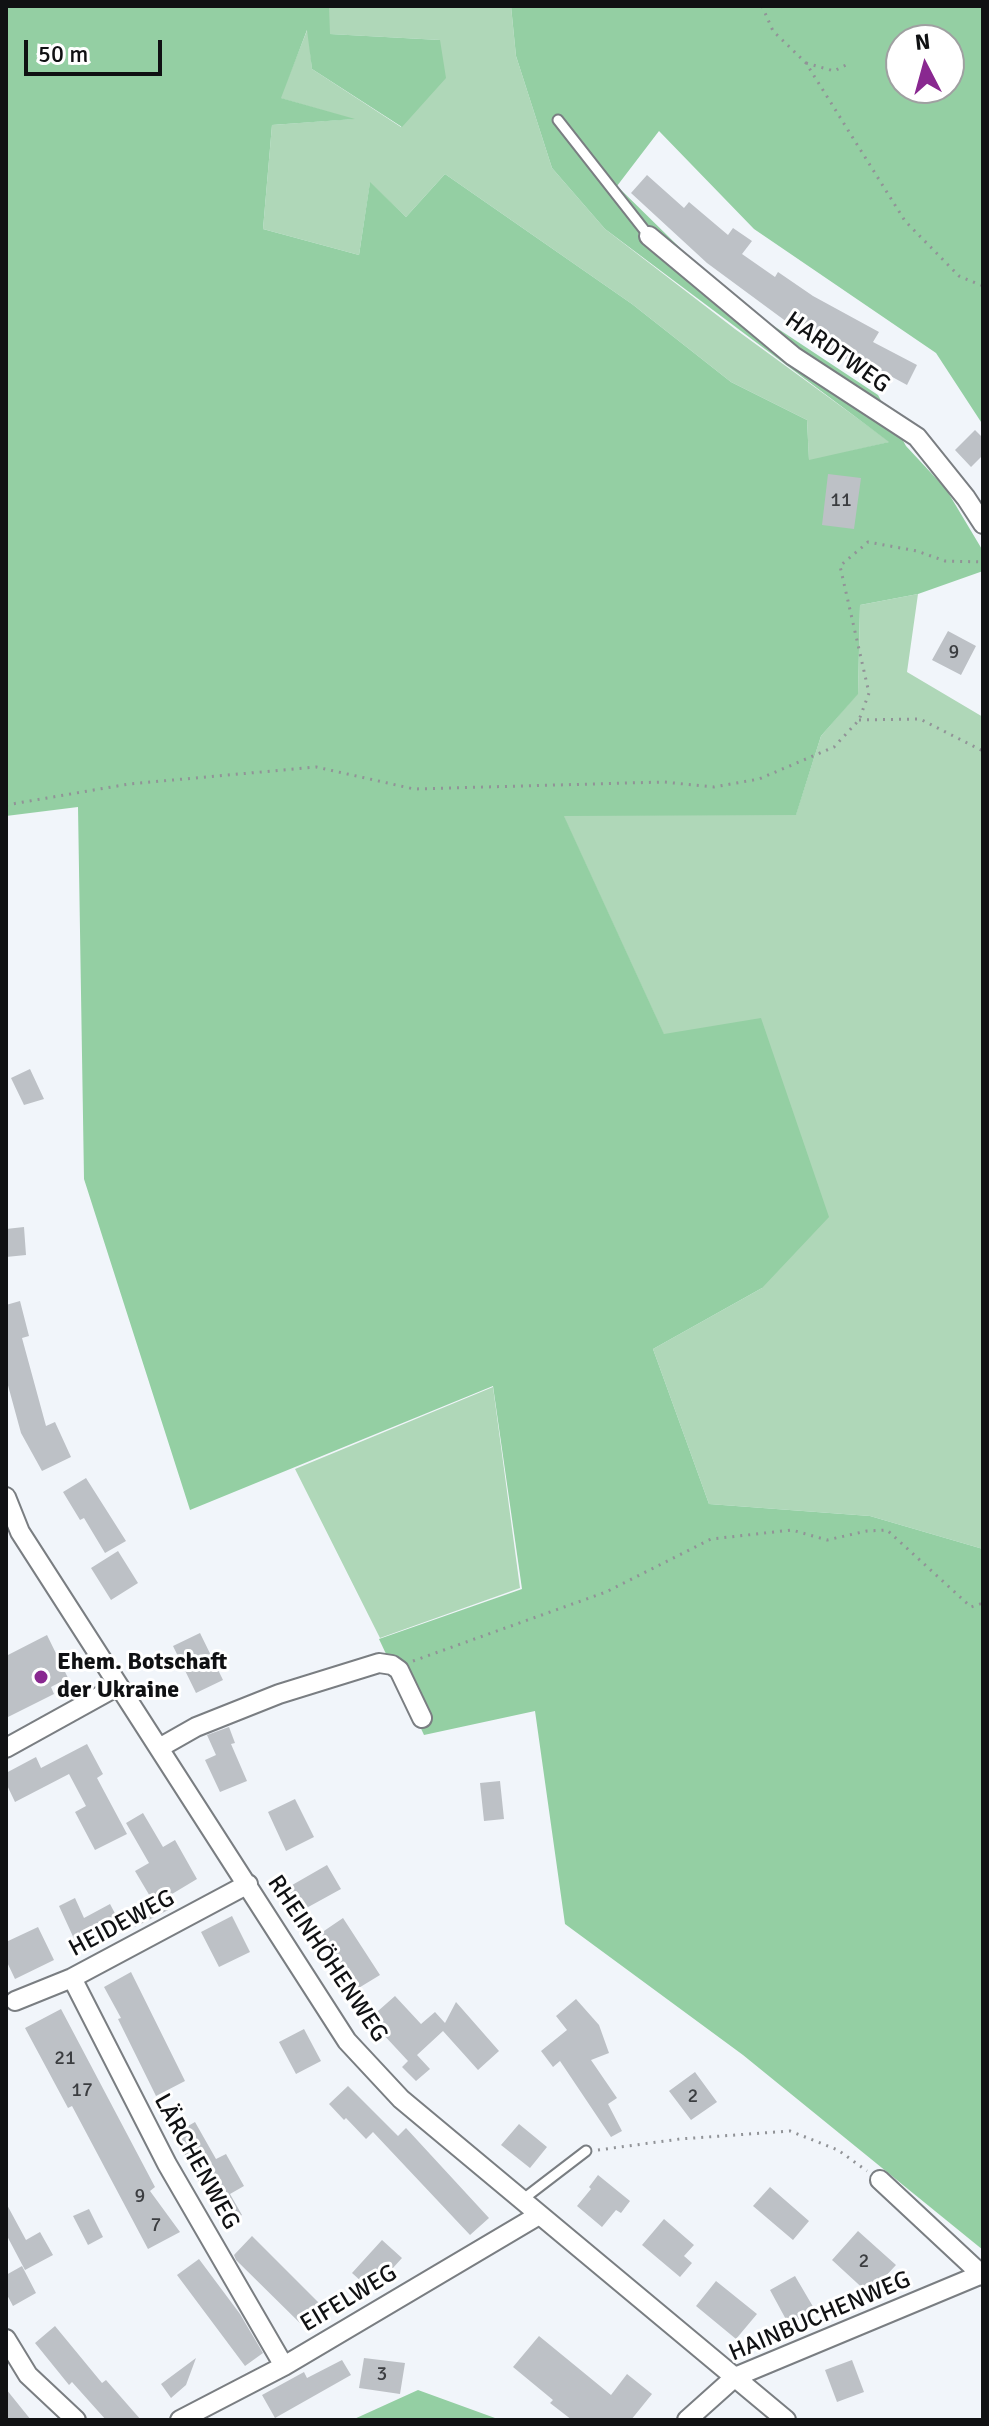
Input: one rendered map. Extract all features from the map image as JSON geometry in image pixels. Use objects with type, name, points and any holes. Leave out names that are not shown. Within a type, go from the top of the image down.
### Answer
[{"type":"street","name":"HARDTWEG","points":[[649,236],[793,356],[917,437],[983,524]]},
{"type":"street","name":"RHEINHÖHENWEG","points":[[6,1497],[20,1532],[347,2041],[401,2099],[786,2420]]},
{"type":"street","points":[[159,1748],[196,1727],[319,1680],[373,1664],[384,1663],[396,1667],[422,1718]]},
{"type":"street","points":[[6,1748],[118,1686]]},
{"type":"street","name":"HEIDEWEG","points":[[15,2001],[72,1978],[248,1884]]},
{"type":"street","name":"LÄRCHENWEG","points":[[72,1978],[167,2164],[284,2366]]},
{"type":"street","points":[[880,2180],[982,2275]]},
{"type":"street","name":"EIFELWEG","points":[[180,2420],[284,2366],[539,2215]]},
{"type":"street","name":"HAINBUCHENWEG","points":[[687,2420],[735,2377],[982,2275]]},
{"type":"street","points":[[6,2339],[28,2375],[76,2420]]},
{"type":"lane","points":[[558,120],[649,236]]},
{"type":"lane","points":[[522,2200],[586,2151]]},
{"type":"path","points":[[762,6],[773,31],[806,63],[905,221],[959,276],[983,286]]},
{"type":"path","points":[[806,63],[834,71],[850,63]]},
{"type":"path","points":[[6,805],[129,784],[316,767],[414,789],[664,782],[714,787],[759,779],[834,747],[859,720],[869,693],[840,566],[868,542],[917,551],[945,561],[983,562]]},
{"type":"path","points":[[859,720],[920,719],[983,751]]},
{"type":"path","points":[[396,1667],[606,1592],[711,1539],[792,1530],[827,1540],[887,1530],[971,1607],[983,1603]]},
{"type":"path","points":[[586,2151],[680,2139],[790,2131],[838,2150],[880,2180]]},
{"type":"green space","points":[[6,6],[329,6],[330,34],[440,40],[446,78],[402,127],[312,69],[307,30],[281,98],[355,119],[272,125],[263,229],[359,255],[370,182],[406,217],[445,174],[632,304],[731,382],[807,420],[809,460],[889,442],[605,229],[552,168],[516,56],[511,6],[983,6],[983,425],[936,353],[754,229],[659,131],[617,186],[730,297],[878,395],[906,446],[946,489],[983,551],[983,571],[918,594],[860,605],[858,694],[821,736],[796,815],[564,816],[664,1034],[761,1018],[829,1217],[762,1288],[653,1349],[709,1504],[870,1516],[983,1549],[983,2250],[743,2055],[565,1924],[535,1711],[424,1735],[379,1639],[522,1589],[493,1386],[190,1510],[84,1179],[78,807],[6,816]]},
{"type":"green space","points":[[329,6],[511,6],[516,56],[552,168],[605,229],[890,442],[809,461],[807,420],[731,382],[632,304],[445,174],[406,217],[370,183],[359,255],[263,229],[272,125],[352,119],[280,98],[308,28],[312,69],[401,127],[440,40],[329,34]]},
{"type":"green space","points":[[918,594],[907,672],[983,717],[983,1549],[870,1516],[709,1504],[653,1349],[762,1288],[664,1035],[563,815],[796,814],[821,736],[858,693],[860,605]]},
{"type":"green space","points":[[493,1387],[520,1588],[380,1638],[295,1469]]},
{"type":"green space","points":[[418,2390],[495,2418],[495,2420],[352,2420]]},
{"type":"building","points":[[647,175],[684,208],[689,202],[728,235],[733,228],[752,241],[742,254],[775,277],[778,272],[813,296],[879,332],[873,342],[917,365],[907,385],[863,361],[859,367],[790,328],[791,325],[707,263],[631,193]]},
{"type":"building","points":[[975,430],[983,438],[983,455],[971,467],[955,450]]},
{"type":"building","points":[[828,474],[861,478],[854,529],[822,525]]},
{"type":"building","points":[[948,631],[976,646],[961,675],[932,660]]},
{"type":"building","points":[[30,1069],[44,1099],[24,1105],[11,1078]]},
{"type":"building","points":[[24,1227],[26,1255],[6,1257],[6,1229]]},
{"type":"building","points":[[20,1301],[29,1336],[22,1338],[46,1426],[55,1422],[71,1457],[42,1471],[21,1433],[6,1378],[6,1305]]},
{"type":"building","points":[[86,1478],[126,1541],[105,1553],[84,1518],[80,1520],[63,1492]]},
{"type":"building","points":[[118,1551],[138,1583],[111,1600],[91,1568]]},
{"type":"building","points":[[200,1633],[223,1680],[196,1693],[173,1646]]},
{"type":"building","name":"Ehem. Botschaft der Ukraine","points":[[47,1635],[68,1678],[51,1687],[54,1694],[6,1718],[6,1656]]},
{"type":"building","points":[[229,1727],[235,1743],[231,1744],[247,1781],[220,1792],[205,1760],[216,1755],[207,1735]]},
{"type":"building","points":[[87,1744],[103,1774],[97,1778],[127,1834],[95,1850],[75,1812],[86,1806],[69,1774],[15,1802],[6,1783],[6,1773],[36,1757],[41,1768]]},
{"type":"building","points":[[500,1781],[504,1819],[484,1821],[480,1783]]},
{"type":"building","points":[[295,1799],[314,1837],[286,1851],[268,1812]]},
{"type":"building","points":[[143,1813],[163,1847],[175,1840],[197,1879],[167,1897],[172,1908],[135,1927],[127,1911],[151,1898],[135,1871],[149,1863],[126,1823]]},
{"type":"building","points":[[327,1865],[341,1889],[301,1911],[287,1888]]},
{"type":"building","points":[[75,1898],[84,1918],[110,1904],[119,1921],[76,1943],[59,1906]]},
{"type":"building","points":[[232,1916],[250,1952],[219,1967],[201,1932]]},
{"type":"building","points":[[343,1918],[380,1975],[357,1989],[321,1933]]},
{"type":"building","points":[[38,1927],[54,1960],[15,1979],[6,1960],[6,1942]]},
{"type":"building","points":[[131,1972],[185,2081],[156,2096],[104,1987]]},
{"type":"building","points":[[395,1996],[421,2024],[435,2012],[445,2023],[456,2002],[499,2051],[478,2070],[443,2031],[417,2055],[430,2069],[416,2081],[402,2067],[408,2061],[369,2019]]},
{"type":"building","points":[[576,1999],[599,2025],[609,2053],[591,2060],[617,2098],[608,2104],[622,2131],[611,2137],[560,2061],[553,2067],[541,2051],[567,2030],[556,2016]]},
{"type":"building","points":[[61,2009],[155,2187],[150,2191],[180,2232],[148,2249],[72,2106],[68,2108],[25,2028]]},
{"type":"building","points":[[304,2029],[321,2061],[296,2074],[279,2042]]},
{"type":"building","points":[[695,2072],[717,2102],[691,2120],[669,2091]]},
{"type":"building","points":[[348,2086],[398,2136],[406,2128],[489,2218],[470,2235],[373,2132],[366,2139],[346,2118],[344,2120],[329,2104]]},
{"type":"building","points":[[195,2122],[216,2159],[226,2154],[244,2186],[230,2194],[242,2215],[226,2224],[215,2203],[211,2205],[174,2134]]},
{"type":"building","points":[[519,2124],[547,2147],[530,2168],[501,2145]]},
{"type":"building","points":[[598,2175],[630,2201],[621,2213],[616,2210],[602,2227],[577,2206]]},
{"type":"building","points":[[770,2187],[809,2221],[793,2240],[753,2206]]},
{"type":"building","points":[[6,2203],[26,2240],[40,2232],[53,2255],[25,2270],[6,2234]]},
{"type":"building","points":[[89,2209],[103,2237],[88,2245],[73,2216]]},
{"type":"building","points":[[664,2219],[694,2245],[684,2256],[692,2263],[680,2277],[642,2245]]},
{"type":"building","points":[[858,2231],[896,2265],[869,2294],[832,2260]]},
{"type":"building","points":[[252,2236],[329,2313],[309,2332],[236,2260],[234,2255]]},
{"type":"building","points":[[382,2240],[402,2258],[372,2291],[352,2273]]},
{"type":"building","points":[[199,2259],[240,2314],[263,2353],[245,2366],[177,2275]]},
{"type":"building","points":[[22,2266],[36,2293],[13,2306],[6,2293],[6,2275]]},
{"type":"building","points":[[795,2276],[815,2310],[789,2325],[770,2290]]},
{"type":"building","points":[[716,2281],[757,2314],[736,2339],[696,2306]]},
{"type":"building","points":[[55,2326],[102,2383],[106,2380],[141,2420],[106,2420],[72,2382],[69,2385],[35,2343]]},
{"type":"building","points":[[539,2336],[611,2395],[627,2374],[652,2394],[631,2420],[572,2420],[513,2367]]},
{"type":"building","points":[[196,2358],[186,2385],[171,2398],[161,2384]]},
{"type":"building","points":[[364,2358],[405,2363],[400,2394],[359,2388]]},
{"type":"building","points":[[342,2360],[351,2375],[275,2418],[262,2395],[304,2372],[307,2378]]},
{"type":"building","points":[[852,2360],[864,2392],[837,2402],[825,2370]]},
{"type":"building","points":[[6,2389],[31,2420],[6,2420]]},
{"type":"place","name":"Ehem. Botschaft der Ukraine","points":[[41,1677]]}]
